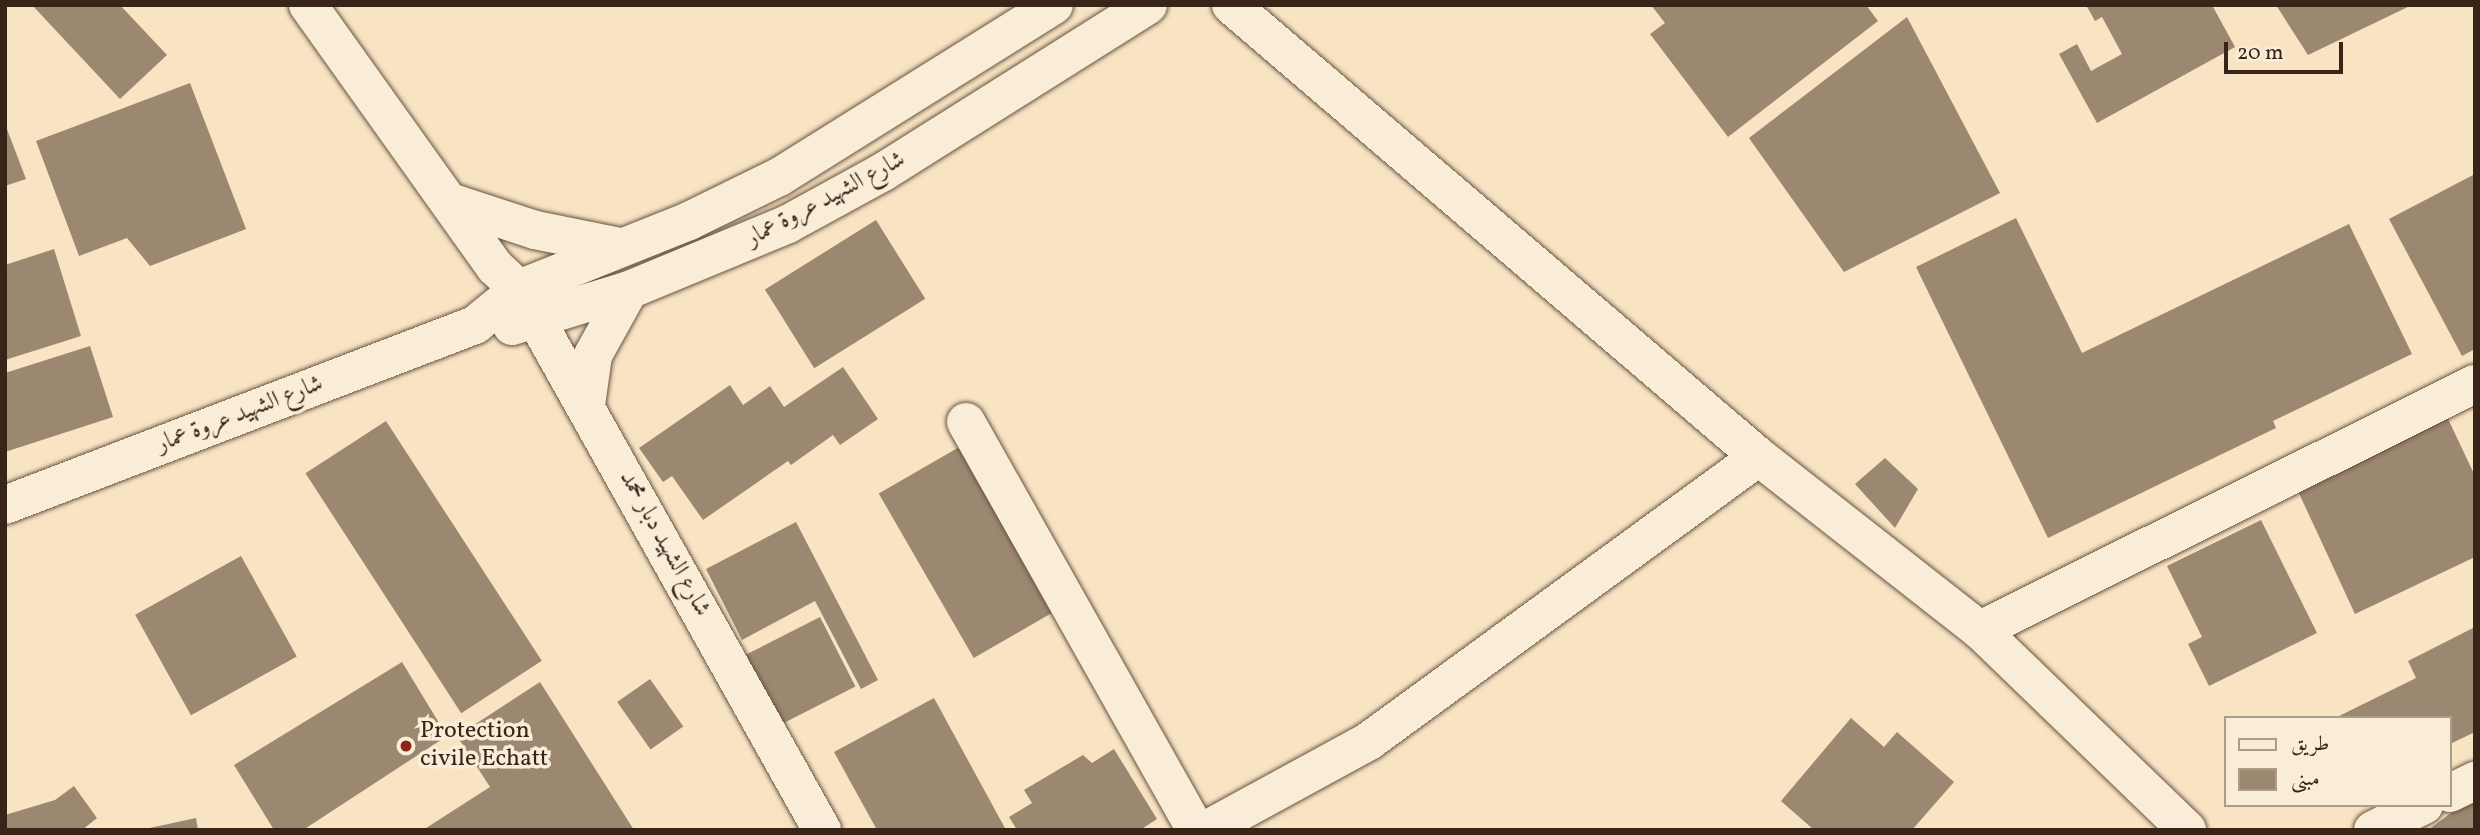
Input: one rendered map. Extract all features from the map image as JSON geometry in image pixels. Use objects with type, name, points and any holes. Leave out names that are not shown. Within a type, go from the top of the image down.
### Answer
[{"type":"street","name":"شارع الشهيد دبار محمد","points":[[308,5],[453,202],[794,830]]},
{"type":"street","name":"شارع الشهيد عروة عمار","points":[[5,505],[507,305],[619,247],[779,177],[1054,5]]},
{"type":"street","name":"شارع الشهيد عروة عمار","points":[[507,305],[629,290],[788,224],[883,172],[1147,5]]},
{"type":"street","points":[[1231,5],[1759,457],[1980,630],[2187,830]]},
{"type":"street","points":[[453,202],[535,230],[619,247]]},
{"type":"street","points":[[586,405],[593,355],[629,290]]},
{"type":"street","name":"شارع الشهيد دبار محمد","points":[[507,305],[586,405],[822,830]]},
{"type":"street","points":[[1980,630],[2475,384]]},
{"type":"street","points":[[966,422],[1196,830]]},
{"type":"street","points":[[1206,830],[1368,741],[1759,457]]},
{"type":"street","points":[[2452,792],[2475,781]]},
{"type":"street","points":[[2373,830],[2420,807]]},
{"type":"building","points":[[32,5],[120,5],[167,55],[120,99]]},
{"type":"building","points":[[1651,5],[1866,5],[1878,21],[1728,137],[1650,34],[1665,23]]},
{"type":"building","points":[[2086,5],[2212,5],[2235,47],[2097,123],[2059,54],[2077,44],[2091,71],[2122,54],[2102,17],[2095,21]]},
{"type":"building","points":[[2276,5],[2412,5],[2308,55]]},
{"type":"building","points":[[1907,17],[2000,193],[1844,272],[1749,138]]},
{"type":"building","points":[[190,83],[246,229],[150,266],[127,238],[79,256],[36,141]]},
{"type":"building","points":[[5,124],[26,179],[5,186]]},
{"type":"building","points":[[2475,174],[2475,349],[2462,356],[2389,219]]},
{"type":"building","points":[[2016,218],[2082,353],[2349,224],[2412,354],[2273,421],[2276,428],[2048,538],[1916,267]]},
{"type":"building","points":[[876,220],[925,299],[814,368],[765,289]]},
{"type":"building","points":[[54,249],[81,336],[5,360],[5,265]]},
{"type":"building","points":[[90,346],[113,417],[5,452],[5,373]]},
{"type":"building","points":[[843,367],[878,419],[840,445],[833,435],[791,465],[788,461],[703,520],[672,476],[663,482],[639,448],[730,385],[743,405],[770,386],[784,407]]},
{"type":"building","points":[[2441,404],[2475,476],[2475,557],[2355,614],[2290,474]]},
{"type":"building","points":[[386,421],[542,661],[461,713],[305,473]]},
{"type":"building","points":[[961,446],[1056,611],[974,658],[879,494]]},
{"type":"building","points":[[1885,458],[1918,489],[1895,528],[1855,484]]},
{"type":"building","points":[[2261,520],[2317,633],[2209,686],[2188,644],[2202,637],[2167,566]]},
{"type":"building","points":[[796,522],[878,680],[861,689],[815,601],[742,640],[706,569]]},
{"type":"building","points":[[241,556],[297,657],[191,715],[135,615]]},
{"type":"building","points":[[820,617],[855,686],[773,728],[738,659]]},
{"type":"building","points":[[2475,627],[2475,732],[2452,743],[2452,716],[2339,716],[2416,678],[2408,661]]},
{"type":"building","points":[[402,662],[447,736],[303,830],[274,830],[234,765]]},
{"type":"building","points":[[650,679],[683,727],[651,749],[617,702]]},
{"type":"building","points":[[540,682],[634,830],[423,830],[490,787],[457,736]]},
{"type":"building","points":[[934,698],[1006,830],[877,830],[834,752]]},
{"type":"building","points":[[1851,718],[1884,747],[1897,732],[1954,782],[1912,830],[1814,830],[1781,801]]},
{"type":"building","points":[[1114,749],[1157,819],[1140,830],[1017,830],[1009,817],[1032,803],[1024,790],[1083,755],[1092,763]]},
{"type":"building","points":[[74,786],[97,818],[82,830],[5,830],[5,815],[55,800]]},
{"type":"building","points":[[2475,795],[2475,830],[2428,830]]},
{"type":"building","points":[[196,818],[198,830],[145,830],[145,829]]},
{"type":"place","name":"Protection civile Echatt","points":[[406,746]]}]
